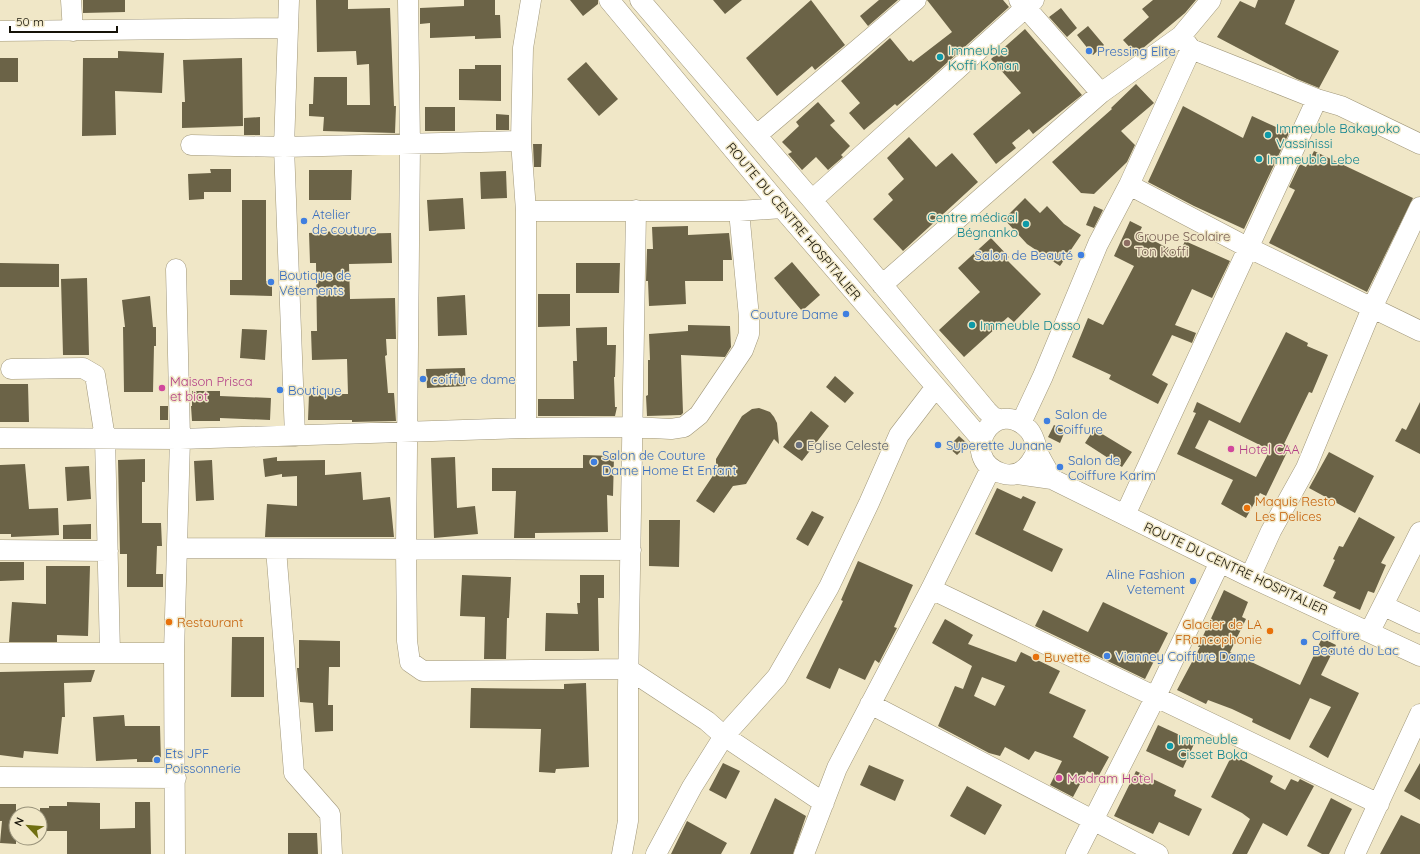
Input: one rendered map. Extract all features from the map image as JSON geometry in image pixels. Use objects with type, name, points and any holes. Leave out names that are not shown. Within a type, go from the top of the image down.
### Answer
[{"type":"street","points":[[71,0],[73,31]]},
{"type":"street","points":[[289,0],[284,147],[295,436]]},
{"type":"street","points":[[408,0],[410,144],[406,549],[407,641],[410,662],[423,671],[628,669],[707,721],[724,736],[824,803]]},
{"type":"street","points":[[526,428],[526,211],[521,141],[523,48],[531,0]]},
{"type":"street","name":"ROUTE DU CENTRE HOSPITALIER","points":[[609,0],[782,208],[981,439]]},
{"type":"street","name":"ROUTE DU CENTRE HOSPITALIER","points":[[640,0],[812,200],[987,411],[993,417],[1000,419]]},
{"type":"street","points":[[757,135],[916,0]]},
{"type":"street","points":[[1021,424],[1043,376],[1098,244],[1129,185],[1186,43],[1211,0]]},
{"type":"street","points":[[812,200],[1026,2],[1101,93]]},
{"type":"street","points":[[0,31],[288,28]]},
{"type":"street","points":[[882,284],[1101,93],[1186,43]]},
{"type":"street","points":[[1186,43],[1317,99],[1341,106],[1420,144]]},
{"type":"street","points":[[1125,515],[1317,99]]},
{"type":"street","points":[[191,145],[284,147],[521,141]]},
{"type":"street","points":[[1129,185],[1249,248],[1420,331]]},
{"type":"street","points":[[1250,577],[1271,531],[1306,468],[1372,308],[1420,207]]},
{"type":"street","points":[[526,211],[739,211],[782,208]]},
{"type":"street","points":[[622,854],[628,821],[628,669],[636,210]]},
{"type":"street","points":[[0,438],[180,439],[407,433],[526,428],[671,429],[684,427],[699,415],[743,350],[749,334],[749,317],[739,211]]},
{"type":"street","points":[[175,854],[176,778],[174,653],[180,439],[176,269]]},
{"type":"street","points":[[11,368],[83,368],[95,376],[106,438],[110,653]]},
{"type":"street","points":[[656,854],[692,787],[724,736],[777,677],[829,588],[899,436],[936,388]]},
{"type":"street","points":[[1037,450],[1030,463],[1017,474],[1007,475],[991,468],[985,460],[981,439],[988,428],[1000,419],[1012,419],[1021,424],[1030,431],[1037,450],[1052,479]]},
{"type":"street","points":[[804,854],[837,768],[931,589],[991,468]]},
{"type":"street","name":"ROUTE DU CENTRE HOSPITALIER","points":[[1017,474],[1052,479],[1250,577],[1370,631],[1420,656]]},
{"type":"street","points":[[1370,631],[1384,606],[1420,532]]},
{"type":"street","points":[[177,548],[631,550]]},
{"type":"street","points":[[276,549],[294,773],[330,814],[332,854]]},
{"type":"street","points":[[0,550],[108,551]]},
{"type":"street","points":[[1076,854],[1156,696],[1220,562]]},
{"type":"street","points":[[931,589],[1379,804]]},
{"type":"street","points":[[1384,606],[1420,623]]},
{"type":"street","points":[[0,653],[174,653]]},
{"type":"street","points":[[870,704],[1158,854]]},
{"type":"street","points":[[1355,854],[1420,714]]},
{"type":"street","points":[[0,777],[176,778]]},
{"type":"building","points":[[83,0],[125,0],[125,12],[83,13]]},
{"type":"building","points":[[316,0],[348,0],[348,9],[390,8],[394,106],[396,106],[395,133],[323,131],[324,117],[309,116],[309,104],[313,104],[314,77],[347,77],[347,105],[370,105],[369,64],[357,65],[356,51],[317,52]]},
{"type":"building","points":[[464,0],[495,0],[495,15],[500,15],[501,38],[475,39],[475,36],[430,38],[430,23],[420,24],[420,8],[464,6]]},
{"type":"building","points":[[570,0],[598,0],[598,4],[583,16]]},
{"type":"building","points":[[713,0],[742,0],[725,14]]},
{"type":"building","points":[[811,0],[845,45],[815,70],[812,66],[777,96],[746,58]]},
{"type":"building","points":[[879,0],[898,0],[868,26],[860,16]]},
{"type":"building","points":[[927,0],[1003,0],[1009,7],[929,79],[897,106],[895,104],[864,130],[849,113],[860,103],[841,81],[890,38],[909,61],[911,60],[913,62],[952,32]]},
{"type":"building","points":[[1153,0],[1196,0],[1185,13],[1136,54],[1123,40],[1149,17],[1142,9]]},
{"type":"building","points":[[1258,0],[1295,0],[1285,24],[1339,51],[1319,88],[1297,79],[1217,37],[1240,1],[1255,8]]},
{"type":"building","points":[[1061,8],[1077,28],[1067,37],[1049,17]]},
{"type":"building","points":[[1088,26],[1104,45],[1093,55],[1077,35]]},
{"type":"building","points":[[1025,29],[1082,95],[1033,134],[1029,129],[1012,143],[1016,148],[996,164],[973,134],[1021,93],[991,59]]},
{"type":"building","points":[[118,51],[164,53],[162,93],[115,91],[116,135],[82,136],[83,58],[118,58]]},
{"type":"building","points":[[0,58],[18,58],[18,82],[0,82]]},
{"type":"building","points":[[242,58],[243,126],[182,128],[182,102],[185,102],[183,60]]},
{"type":"building","points":[[586,62],[618,99],[599,116],[567,79]]},
{"type":"building","points":[[475,65],[501,65],[501,101],[459,100],[459,69],[475,69]]},
{"type":"building","points":[[1136,84],[1154,103],[1121,131],[1135,145],[1127,162],[1094,194],[1081,193],[1052,162],[1112,109],[1111,108]]},
{"type":"building","points":[[818,102],[835,121],[830,125],[850,146],[841,155],[843,157],[828,170],[816,157],[802,170],[788,154],[792,152],[782,142],[799,126],[796,122]]},
{"type":"building","points":[[1183,106],[1243,138],[1252,116],[1289,133],[1244,229],[1194,206],[1148,182]]},
{"type":"building","points":[[425,107],[455,107],[455,131],[425,131]]},
{"type":"building","points":[[496,114],[509,115],[509,130],[496,130]]},
{"type":"building","points":[[260,117],[260,135],[244,135],[244,118]]},
{"type":"building","points":[[909,137],[936,167],[952,153],[978,182],[903,251],[873,219],[893,200],[888,194],[904,179],[887,158]]},
{"type":"building","points":[[533,144],[542,144],[541,167],[534,167]]},
{"type":"building","points":[[1314,151],[1413,198],[1367,292],[1269,243],[1295,190],[1289,187],[1300,164],[1306,167]]},
{"type":"building","points":[[210,169],[231,169],[231,192],[204,192],[204,199],[189,200],[188,174],[211,173]]},
{"type":"building","points":[[309,170],[352,170],[351,200],[309,200]]},
{"type":"building","points":[[506,171],[507,198],[481,199],[480,172]]},
{"type":"building","points":[[463,198],[465,229],[429,231],[427,200]]},
{"type":"building","points":[[1025,198],[1040,213],[1047,206],[1064,224],[1081,235],[1060,266],[1027,244],[1004,219]]},
{"type":"building","points":[[242,200],[266,200],[266,281],[272,281],[272,296],[230,295],[230,280],[242,280]]},
{"type":"building","points":[[1094,206],[1103,210],[1094,228],[1086,225]]},
{"type":"building","points":[[1130,221],[1142,227],[1139,233],[1179,254],[1185,241],[1230,261],[1212,298],[1192,289],[1175,325],[1196,333],[1192,343],[1172,335],[1152,375],[1168,384],[1158,404],[1109,379],[1111,375],[1072,357],[1088,318],[1103,325],[1134,266],[1114,256]]},
{"type":"building","points":[[688,226],[688,235],[729,233],[732,260],[723,260],[723,281],[685,281],[686,304],[649,306],[648,281],[646,281],[647,249],[653,249],[652,227]]},
{"type":"building","points":[[337,231],[349,232],[349,234],[391,233],[392,263],[349,264],[350,299],[395,298],[396,339],[386,339],[387,355],[385,356],[388,393],[394,393],[396,421],[352,422],[352,420],[308,420],[309,394],[348,394],[347,359],[312,360],[311,331],[317,331],[316,263],[310,263],[309,233]]},
{"type":"building","points":[[991,238],[1009,257],[1007,260],[1041,294],[1014,322],[1008,317],[964,357],[939,330],[980,292],[958,268]]},
{"type":"building","points":[[792,262],[820,295],[802,311],[774,278]]},
{"type":"building","points":[[0,263],[59,264],[59,287],[0,287]]},
{"type":"building","points":[[576,263],[620,263],[619,293],[576,293]]},
{"type":"building","points":[[87,278],[89,355],[63,355],[61,279]]},
{"type":"building","points":[[538,294],[570,294],[570,326],[538,327]]},
{"type":"building","points":[[465,295],[467,335],[438,336],[437,297]]},
{"type":"building","points":[[150,296],[153,327],[156,327],[153,392],[124,392],[123,327],[125,327],[122,300]]},
{"type":"building","points":[[688,325],[730,326],[731,347],[725,357],[681,355],[683,413],[681,415],[647,416],[646,396],[648,395],[648,360],[650,360],[649,334],[688,331]]},
{"type":"building","points":[[607,327],[607,345],[616,345],[614,377],[615,407],[617,407],[615,416],[538,416],[538,399],[574,399],[573,361],[577,361],[576,328]]},
{"type":"building","points":[[242,329],[267,330],[265,360],[240,358]]},
{"type":"building","points":[[1286,332],[1308,343],[1307,346],[1328,355],[1312,393],[1309,392],[1284,444],[1290,446],[1266,496],[1260,493],[1246,518],[1221,504],[1233,480],[1177,454],[1196,413],[1193,412],[1197,402],[1240,423]],"holes":[[[1209,420],[1270,450],[1256,477],[1195,448]]]},
{"type":"building","points":[[465,368],[466,386],[427,388],[426,369]]},
{"type":"building","points":[[835,376],[854,393],[845,403],[826,387]]},
{"type":"building","points":[[0,384],[28,384],[29,422],[0,422]]},
{"type":"building","points":[[192,391],[220,391],[220,396],[271,398],[270,420],[220,418],[220,421],[192,421]]},
{"type":"building","points":[[1420,402],[1420,454],[1395,441],[1402,428],[1406,430]]},
{"type":"building","points":[[160,406],[168,406],[168,420],[160,420]]},
{"type":"building","points":[[759,408],[770,412],[774,417],[777,423],[779,444],[774,439],[746,484],[733,486],[714,513],[696,501],[716,471],[716,459],[742,416],[752,409]]},
{"type":"building","points":[[811,411],[829,426],[802,461],[783,447]]},
{"type":"building","points":[[1054,425],[1065,431],[1060,443],[1048,437]]},
{"type":"building","points":[[1094,429],[1132,452],[1122,467],[1085,443]]},
{"type":"building","points":[[959,436],[968,444],[957,455],[948,447]]},
{"type":"building","points":[[1329,452],[1374,476],[1355,513],[1309,488]]},
{"type":"building","points":[[583,455],[614,456],[613,496],[607,495],[608,532],[535,533],[535,538],[514,538],[516,491],[492,491],[492,468],[583,468]]},
{"type":"building","points":[[277,457],[277,461],[325,460],[325,475],[361,472],[363,500],[390,497],[394,537],[265,537],[267,504],[297,506],[297,476],[282,477],[282,474],[265,477],[263,459]]},
{"type":"building","points":[[455,457],[457,508],[475,506],[478,534],[434,538],[431,458]]},
{"type":"building","points":[[145,459],[145,482],[142,482],[142,523],[161,523],[162,546],[157,546],[156,574],[163,574],[163,587],[127,587],[127,554],[120,554],[118,460]]},
{"type":"building","points":[[212,460],[214,500],[196,501],[194,461]]},
{"type":"building","points":[[25,464],[29,509],[58,508],[59,535],[11,537],[11,534],[0,534],[0,465]]},
{"type":"building","points":[[89,466],[91,499],[67,501],[65,467]]},
{"type":"building","points":[[997,488],[1021,499],[1023,496],[1036,502],[1023,530],[1063,549],[1052,572],[975,534]]},
{"type":"building","points":[[812,511],[824,517],[808,546],[796,539]]},
{"type":"building","points":[[1359,517],[1395,537],[1381,563],[1386,565],[1374,593],[1368,591],[1360,610],[1333,598],[1336,592],[1323,586],[1335,560],[1333,559],[1339,546],[1343,547]]},
{"type":"building","points":[[649,520],[680,520],[679,567],[649,566]]},
{"type":"building","points":[[91,524],[91,539],[63,539],[63,525]]},
{"type":"building","points":[[858,561],[913,585],[894,627],[897,628],[879,663],[875,660],[865,680],[839,668],[830,689],[806,678],[843,601],[841,600]]},
{"type":"building","points":[[0,562],[24,562],[24,580],[0,581]]},
{"type":"building","points":[[46,566],[90,566],[88,636],[57,635],[57,642],[9,642],[12,602],[46,604]]},
{"type":"building","points":[[462,575],[511,577],[509,618],[507,618],[506,659],[484,659],[485,617],[460,616]]},
{"type":"building","points":[[580,575],[604,575],[604,598],[598,598],[599,651],[545,651],[546,613],[578,614],[577,603],[580,603]]},
{"type":"building","points":[[1224,590],[1248,602],[1242,617],[1246,619],[1230,652],[1300,685],[1322,638],[1336,645],[1321,675],[1359,693],[1328,758],[1309,747],[1331,707],[1310,698],[1290,740],[1252,722],[1253,719],[1232,709],[1208,700],[1206,704],[1177,690],[1200,647],[1198,647]]},
{"type":"building","points":[[1103,602],[1168,633],[1145,679],[1035,626],[1043,610],[1088,632]]},
{"type":"building","points":[[945,619],[973,635],[968,644],[1016,662],[1021,652],[1060,671],[1049,693],[1086,710],[1073,737],[1109,757],[1098,777],[1087,771],[1073,797],[1050,785],[1062,761],[1035,751],[1029,760],[1005,747],[1000,756],[989,753],[938,726],[955,686],[963,689],[972,666],[932,643]],"holes":[[[982,677],[1005,686],[995,706],[974,696]]]},
{"type":"building","points":[[232,637],[264,637],[264,697],[231,697]]},
{"type":"building","points":[[299,640],[340,641],[340,667],[329,667],[328,705],[333,705],[333,731],[315,732],[313,703],[300,702],[297,668],[299,668]]},
{"type":"building","points":[[95,670],[91,682],[64,683],[65,717],[62,717],[58,754],[24,751],[23,758],[0,755],[0,672]]},
{"type":"building","points":[[586,683],[589,767],[556,769],[555,773],[539,772],[541,729],[470,728],[471,688],[564,689],[564,684]]},
{"type":"building","points":[[124,715],[125,726],[160,726],[161,762],[137,762],[137,759],[96,761],[93,717]]},
{"type":"building","name":"Immeuble Cisset Boka","points":[[1158,725],[1195,742],[1183,768],[1146,751]]},
{"type":"building","points":[[1232,755],[1273,776],[1270,782],[1285,790],[1291,779],[1298,782],[1300,779],[1314,786],[1287,836],[1263,823],[1247,854],[1232,854],[1250,819],[1242,813],[1211,797]]},
{"type":"building","points":[[723,763],[740,771],[726,799],[709,790]]},
{"type":"building","points":[[1420,763],[1420,800],[1404,791]]},
{"type":"building","points":[[869,765],[904,780],[895,801],[860,785]]},
{"type":"building","points":[[1136,771],[1176,790],[1174,796],[1202,809],[1189,836],[1159,822],[1153,834],[1114,816]]},
{"type":"building","points":[[967,786],[1002,805],[985,835],[950,816]]},
{"type":"building","points":[[775,798],[806,816],[793,854],[750,854]]},
{"type":"building","points":[[1331,798],[1352,809],[1329,854],[1322,854],[1307,846]]},
{"type":"building","points":[[67,802],[100,803],[100,829],[135,828],[135,802],[150,802],[151,854],[67,854],[67,831],[48,831],[48,808],[49,806],[67,806]]},
{"type":"building","points":[[0,804],[16,804],[16,806],[8,806],[8,844],[0,843],[2,821],[0,821]]},
{"type":"building","points":[[1401,815],[1420,824],[1420,854],[1380,854]]},
{"type":"building","points":[[687,821],[727,843],[721,854],[671,854]]},
{"type":"building","points":[[288,833],[317,833],[318,854],[288,854]]},
{"type":"place","name":"Pressing Elite","points":[[1089,51]]},
{"type":"place","name":"Immeuble Koffi Konan","points":[[940,57]]},
{"type":"place","name":"Immeuble Bakayoko Vassinissi","points":[[1268,135]]},
{"type":"place","name":"Immeuble Lebe","points":[[1259,159]]},
{"type":"place","name":"Atelier de couture","points":[[304,221]]},
{"type":"place","name":"Centre médical Bégnanko","points":[[1026,224]]},
{"type":"place","name":"Groupe Scolaire Ton Koffi","points":[[1127,243]]},
{"type":"place","name":"Salon de Beauté","points":[[1081,255]]},
{"type":"place","name":"Boutique de Vêtements","points":[[271,282]]},
{"type":"place","name":"Couture Dame","points":[[846,314]]},
{"type":"place","name":"Immeuble Dosso","points":[[972,325]]},
{"type":"place","name":"coiffure dame","points":[[423,379]]},
{"type":"place","name":"Maison Prisca et biot","points":[[162,388]]},
{"type":"place","name":"Boutique","points":[[280,390]]},
{"type":"place","name":"Salon de Coiffure","points":[[1047,421]]},
{"type":"place","name":"Eglise Celeste","points":[[799,445]]},
{"type":"place","name":"Superette Junane","points":[[938,445]]},
{"type":"place","name":"Hotel CAA","points":[[1231,449]]},
{"type":"place","name":"Salon de Couture Dame Home Et Enfant","points":[[594,462]]},
{"type":"place","name":"Salon de Coiffure Karim","points":[[1060,467]]},
{"type":"place","name":"Maquis Resto Les Delices","points":[[1247,508]]},
{"type":"place","name":"Aline Fashion Vetement","points":[[1193,581]]},
{"type":"place","name":"Restaurant","points":[[169,622]]},
{"type":"place","name":"Glacier de LA FRancophonie","points":[[1270,631]]},
{"type":"place","name":"Coiffure Beauté du Lac","points":[[1304,642]]},
{"type":"place","name":"Vianney Coiffure Dame","points":[[1107,656]]},
{"type":"place","name":"Buvette","points":[[1036,657]]},
{"type":"place","name":"Immeuble Cisset Boka","points":[[1170,746]]},
{"type":"place","name":"Ets JPF Poissonnerie","points":[[157,760]]},
{"type":"place","name":"Madram Hotel","points":[[1059,778]]}]
